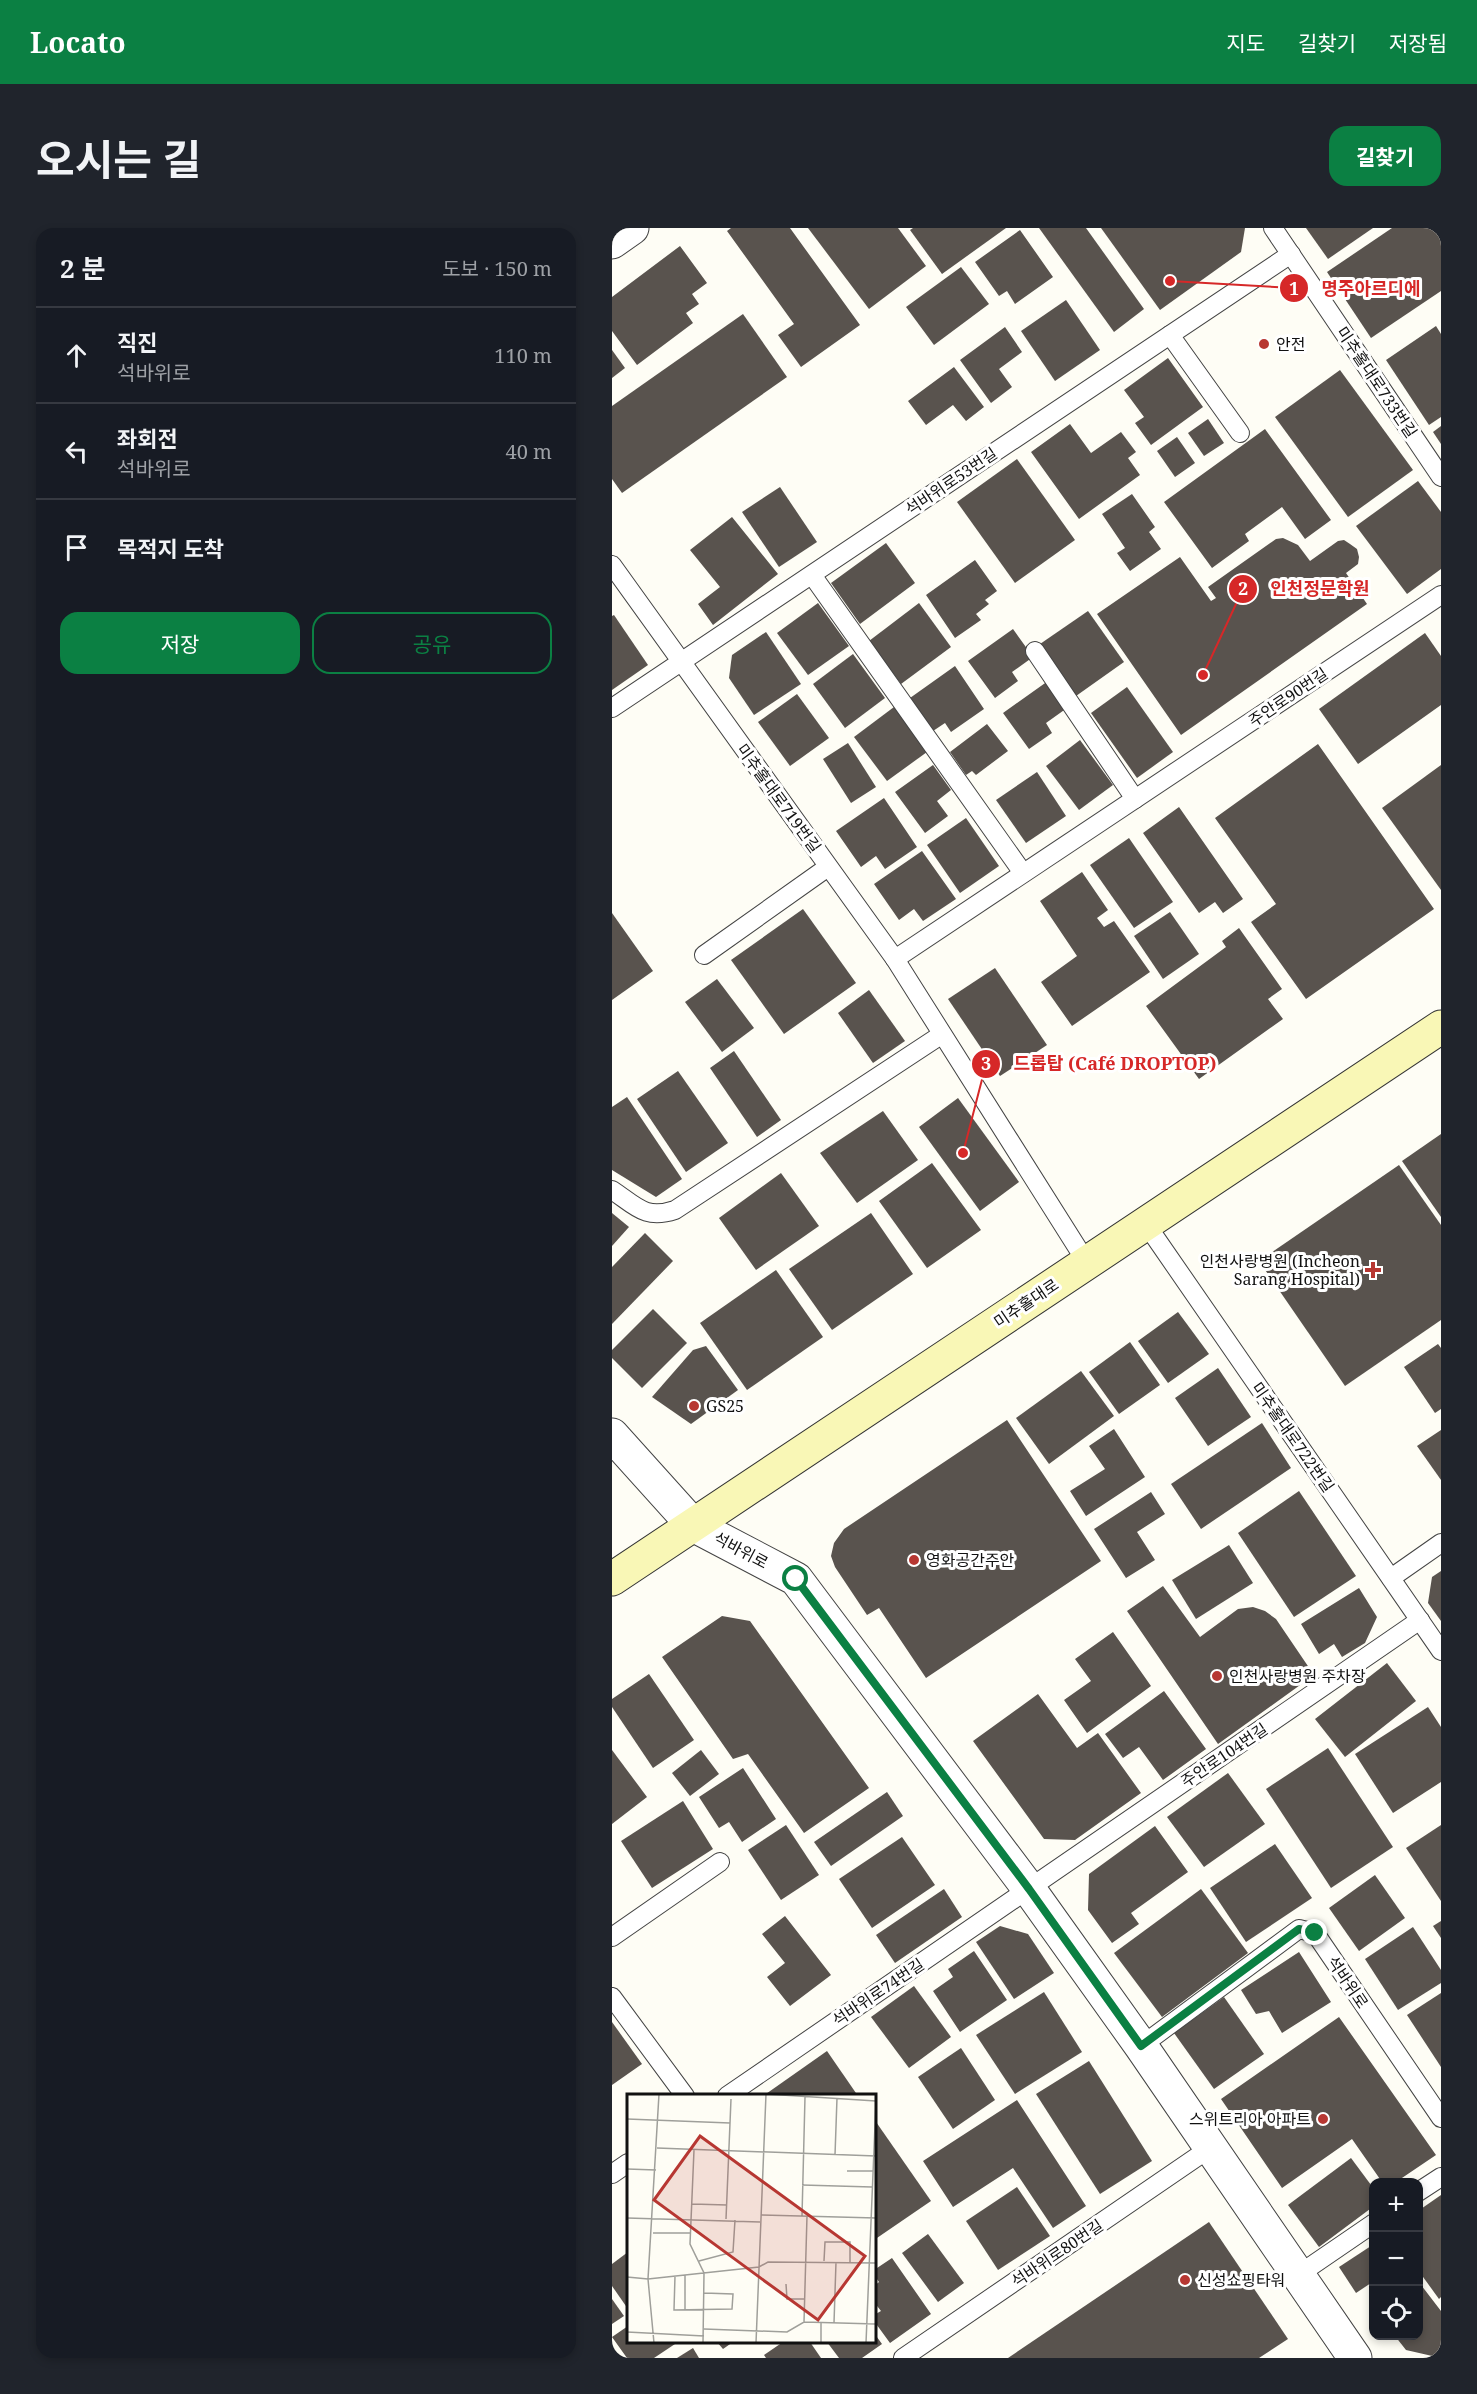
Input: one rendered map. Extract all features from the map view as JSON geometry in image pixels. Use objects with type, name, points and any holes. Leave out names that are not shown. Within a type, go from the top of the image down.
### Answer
[{"type":"main road","name":"미추홀대로","points":[[612,1579],[1441,1027]]},
{"type":"street","points":[[612,242],[632,228]]},
{"type":"street","name":"석바위로","points":[[612,1435],[693,1525],[796,1579],[1029,1889],[1141,2046],[1355,2358]]},
{"type":"lane","name":"미추홀대로733번길","points":[[1273,228],[1441,477]]},
{"type":"lane","name":"석바위로53번길","points":[[612,708],[1291,255]]},
{"type":"lane","points":[[1170,335],[1240,433]]},
{"type":"lane","name":"미추홀대로719번길","points":[[612,565],[895,959],[1087,1263]]},
{"type":"lane","points":[[812,575],[1023,873]]},
{"type":"lane","name":"주안로90번길","points":[[895,959],[1441,595]]},
{"type":"lane","points":[[1035,651],[1135,799]]},
{"type":"lane","points":[[704,955],[828,867]]},
{"type":"lane","points":[[612,1190],[642,1210],[658,1216],[675,1209],[941,1035]]},
{"type":"lane","name":"미추홀대로722번길","points":[[1146,1224],[1441,1651]]},
{"type":"lane","points":[[1391,1578],[1441,1543]]},
{"type":"lane","name":"주안로104번길","points":[[1029,1889],[1420,1620]]},
{"type":"lane","points":[[612,1937],[720,1862]]},
{"type":"lane","name":"석바위로74번길","points":[[730,2094],[1029,1889]]},
{"type":"lane","name":"석바위로","points":[[1141,2046],[1299,1929],[1315,1933],[1441,2118]]},
{"type":"lane","points":[[612,1997],[684,2094]]},
{"type":"lane","name":"석바위로80번길","points":[[903,2358],[1210,2148]]},
{"type":"lane","points":[[612,2174],[627,2164]]},
{"type":"lane","points":[[1423,2189],[1441,2177]]},
{"type":"lane","points":[[1298,2275],[1369,2226]]},
{"type":"building","points":[[731,228],[790,228],[860,325],[801,367],[778,335],[794,324],[727,231]]},
{"type":"building","points":[[808,228],[898,228],[926,266],[869,309]]},
{"type":"building","points":[[913,228],[1006,228],[942,274],[910,230]]},
{"type":"building","points":[[1039,228],[1086,228],[1144,309],[1114,332]]},
{"type":"building","points":[[1101,228],[1245,228],[1241,252],[1160,310]]},
{"type":"building","points":[[1306,228],[1373,228],[1328,259]]},
{"type":"building","points":[[1392,228],[1434,228],[1441,238],[1441,291],[1371,338],[1327,272]]},
{"type":"building","points":[[1020,230],[1053,277],[1015,304],[1007,291],[999,296],[975,262]]},
{"type":"building","points":[[680,246],[707,283],[692,294],[699,304],[686,313],[693,323],[637,365],[612,331],[612,297]]},
{"type":"building","points":[[961,267],[989,304],[934,345],[906,307]]},
{"type":"building","points":[[1066,300],[1100,350],[1055,381],[1021,331]]},
{"type":"building","points":[[743,314],[787,377],[622,493],[612,479],[612,406]]},
{"type":"building","points":[[1436,326],[1441,334],[1441,417],[1429,425],[1386,360]]},
{"type":"building","points":[[1005,327],[1022,352],[999,369],[1012,387],[991,403],[960,360]]},
{"type":"building","points":[[612,350],[625,368],[612,378]]},
{"type":"building","points":[[1168,358],[1203,407],[1151,445],[1135,423],[1144,417],[1124,390]]},
{"type":"building","points":[[954,367],[984,407],[966,421],[953,405],[926,425],[908,401]]},
{"type":"building","points":[[1340,370],[1413,470],[1348,517],[1275,417]]},
{"type":"building","points":[[1208,419],[1224,443],[1204,456],[1188,433]]},
{"type":"building","points":[[1070,424],[1091,453],[1121,432],[1136,452],[1128,458],[1140,475],[1079,519],[1031,452]]},
{"type":"building","points":[[1441,426],[1441,444],[1433,432]]},
{"type":"building","points":[[1265,429],[1331,520],[1305,539],[1282,507],[1245,534],[1249,541],[1212,568],[1164,502]]},
{"type":"building","points":[[1177,437],[1195,463],[1175,477],[1157,451]]},
{"type":"building","points":[[1017,459],[1075,540],[1015,583],[957,502]]},
{"type":"building","points":[[1418,481],[1441,512],[1441,569],[1407,594],[1356,526]]},
{"type":"building","points":[[780,487],[817,542],[779,567],[742,512]]},
{"type":"building","points":[[1132,494],[1155,527],[1149,532],[1161,549],[1130,571],[1117,553],[1125,548],[1102,514]]},
{"type":"building","points":[[732,517],[778,574],[713,625],[698,604],[720,587],[690,550]]},
{"type":"building","points":[[1283,538],[1298,545],[1310,561],[1338,541],[1344,540],[1357,549],[1358,564],[1346,573],[1367,604],[1181,735],[1097,614],[1180,557],[1211,601],[1216,598],[1208,587],[1276,539]]},
{"type":"building","points":[[886,543],[915,583],[860,624],[831,583]]},
{"type":"building","points":[[975,560],[997,591],[985,600],[989,604],[976,614],[981,620],[955,638],[926,595]]},
{"type":"building","points":[[818,603],[849,646],[808,675],[777,633]]},
{"type":"building","points":[[919,603],[951,647],[901,684],[869,641]]},
{"type":"building","points":[[1088,611],[1124,662],[1076,696],[1040,644]]},
{"type":"building","points":[[614,615],[648,665],[612,690],[612,616]]},
{"type":"building","points":[[1013,629],[1033,657],[1012,672],[1018,681],[995,698],[968,661]]},
{"type":"building","points":[[766,632],[801,684],[754,715],[729,678],[732,655]]},
{"type":"building","points":[[1425,633],[1441,656],[1441,705],[1358,764],[1319,709]]},
{"type":"building","points":[[853,654],[885,698],[845,728],[813,684]]},
{"type":"building","points":[[955,666],[984,709],[951,732],[945,723],[933,731],[910,698]]},
{"type":"building","points":[[1048,681],[1067,708],[1046,723],[1052,733],[1029,749],[1003,713]]},
{"type":"building","points":[[1127,687],[1173,752],[1137,778],[1091,713]]},
{"type":"building","points":[[797,694],[829,738],[790,766],[758,722]]},
{"type":"building","points":[[894,707],[927,752],[887,781],[854,737]]},
{"type":"building","points":[[987,724],[1008,751],[976,775],[972,771],[966,775],[950,752]]},
{"type":"building","points":[[1080,740],[1113,785],[1079,810],[1046,766]]},
{"type":"building","points":[[848,743],[876,787],[851,803],[823,759]]},
{"type":"building","points":[[1318,744],[1434,909],[1306,999],[1251,922],[1276,904],[1215,818]]},
{"type":"building","points":[[933,765],[951,790],[937,801],[948,816],[925,833],[895,792]]},
{"type":"building","points":[[1441,765],[1441,890],[1382,808]]},
{"type":"building","points":[[1037,772],[1066,816],[1026,843],[996,800]]},
{"type":"building","points":[[884,798],[917,847],[885,869],[876,856],[861,867],[836,831]]},
{"type":"building","points":[[1179,807],[1243,899],[1223,913],[1215,902],[1199,913],[1143,833]]},
{"type":"building","points":[[966,818],[999,866],[960,893],[927,845]]},
{"type":"building","points":[[1129,838],[1173,902],[1134,928],[1090,865]]},
{"type":"building","points":[[922,851],[956,899],[923,921],[914,909],[899,920],[874,884]]},
{"type":"building","points":[[1082,872],[1108,910],[1097,918],[1104,927],[1114,921],[1150,972],[1072,1026],[1041,982],[1077,956],[1040,901]]},
{"type":"building","points":[[803,909],[856,983],[784,1034],[731,960]]},
{"type":"building","points":[[1170,912],[1199,954],[1163,979],[1134,936]]},
{"type":"building","points":[[612,913],[653,971],[612,1000]]},
{"type":"building","points":[[1239,928],[1282,989],[1268,999],[1283,1019],[1199,1079],[1146,1006],[1226,947],[1222,941]]},
{"type":"building","points":[[995,968],[1047,1045],[1000,1076],[948,999]]},
{"type":"building","points":[[717,979],[754,1028],[722,1052],[685,1002]]},
{"type":"building","points":[[869,990],[905,1041],[873,1063],[838,1013]]},
{"type":"building","points":[[734,1051],[781,1120],[757,1137],[710,1068]]},
{"type":"building","points":[[678,1071],[728,1143],[686,1172],[637,1099]]},
{"type":"building","points":[[627,1097],[682,1179],[656,1197],[612,1170],[612,1107]]},
{"type":"building","points":[[958,1098],[1019,1182],[980,1211],[919,1127]]},
{"type":"building","points":[[883,1111],[918,1160],[857,1203],[820,1153]]},
{"type":"building","points":[[1441,1134],[1441,1217],[1402,1161]]},
{"type":"building","points":[[932,1163],[981,1230],[927,1268],[879,1201]]},
{"type":"building","points":[[1399,1165],[1441,1225],[1441,1320],[1345,1386],[1259,1261]]},
{"type":"building","points":[[781,1173],[819,1226],[756,1270],[719,1218]]},
{"type":"building","points":[[612,1213],[629,1227],[612,1246]]},
{"type":"building","points":[[871,1213],[913,1274],[832,1330],[789,1269]]},
{"type":"building","points":[[645,1233],[673,1261],[612,1324],[612,1267]]},
{"type":"building","points":[[776,1270],[823,1337],[747,1390],[700,1323]]},
{"type":"building","points":[[653,1309],[687,1343],[642,1388],[612,1358],[612,1350]]},
{"type":"building","points":[[1178,1312],[1209,1354],[1168,1383],[1138,1341]]},
{"type":"building","points":[[1130,1342],[1160,1385],[1119,1414],[1089,1372]]},
{"type":"building","points":[[1438,1344],[1441,1348],[1441,1409],[1435,1413],[1404,1367]]},
{"type":"building","points":[[706,1346],[738,1390],[691,1424],[652,1397],[693,1350]]},
{"type":"building","points":[[1218,1368],[1251,1417],[1208,1446],[1175,1398]]},
{"type":"building","points":[[1081,1371],[1114,1416],[1049,1464],[1016,1418]]},
{"type":"building","points":[[1007,1420],[1101,1561],[926,1678],[879,1608],[867,1615],[835,1567],[831,1556],[834,1543],[844,1529]]},
{"type":"building","points":[[1262,1423],[1291,1468],[1201,1529],[1171,1484]]},
{"type":"building","points":[[1114,1429],[1145,1477],[1086,1516],[1070,1491],[1105,1469],[1089,1446]]},
{"type":"building","points":[[1441,1430],[1441,1480],[1417,1446]]},
{"type":"building","points":[[1299,1491],[1356,1576],[1294,1617],[1238,1533]]},
{"type":"building","points":[[1151,1492],[1165,1514],[1137,1532],[1155,1560],[1126,1578],[1094,1529]]},
{"type":"building","points":[[1229,1545],[1253,1583],[1196,1619],[1172,1580]]},
{"type":"building","points":[[1441,1571],[1441,1621],[1428,1603],[1432,1577]]},
{"type":"building","points":[[1163,1586],[1200,1637],[1238,1609],[1253,1607],[1265,1611],[1276,1619],[1314,1675],[1218,1744],[1127,1611]]},
{"type":"building","points":[[1359,1588],[1377,1617],[1365,1643],[1342,1657],[1334,1644],[1319,1654],[1301,1624]]},
{"type":"building","points":[[722,1616],[750,1621],[869,1788],[804,1833],[748,1754],[733,1759],[662,1657]]},
{"type":"building","points":[[1113,1632],[1151,1686],[1087,1733],[1064,1700],[1091,1681],[1075,1659]]},
{"type":"building","points":[[1387,1663],[1416,1701],[1345,1757],[1315,1719]]},
{"type":"building","points":[[649,1674],[694,1740],[653,1768],[612,1707],[612,1699]]},
{"type":"building","points":[[1164,1691],[1206,1749],[1163,1780],[1139,1747],[1123,1758],[1105,1734]]},
{"type":"building","points":[[1038,1694],[1077,1748],[1098,1733],[1141,1793],[1075,1840],[1044,1839],[973,1741]]},
{"type":"building","points":[[1428,1707],[1441,1727],[1441,1782],[1393,1813],[1355,1754]]},
{"type":"building","points":[[1328,1748],[1393,1847],[1331,1888],[1266,1789]]},
{"type":"building","points":[[612,1750],[647,1797],[612,1824]]},
{"type":"building","points":[[701,1750],[719,1774],[690,1796],[672,1773]]},
{"type":"building","points":[[743,1768],[776,1819],[742,1842],[729,1822],[719,1828],[699,1797]]},
{"type":"building","points":[[1228,1773],[1265,1824],[1204,1867],[1167,1817]]},
{"type":"building","points":[[887,1792],[903,1816],[831,1866],[814,1842]]},
{"type":"building","points":[[683,1801],[713,1849],[652,1888],[621,1841]]},
{"type":"building","points":[[786,1825],[819,1875],[781,1900],[748,1850]]},
{"type":"building","points":[[1441,1825],[1441,1901],[1406,1848]]},
{"type":"building","points":[[1155,1826],[1188,1872],[1131,1913],[1139,1924],[1112,1943],[1088,1910],[1089,1874]]},
{"type":"building","points":[[902,1837],[935,1885],[872,1928],[839,1879]]},
{"type":"building","points":[[1275,1844],[1312,1898],[1246,1942],[1210,1888]]},
{"type":"building","points":[[1375,1875],[1405,1918],[1359,1951],[1329,1908]]},
{"type":"building","points":[[944,1889],[962,1917],[895,1963],[876,1935]]},
{"type":"building","points":[[1201,1889],[1248,1953],[1162,2017],[1114,1953]]},
{"type":"building","points":[[785,1916],[831,1975],[790,2006],[767,1977],[785,1963],[762,1934]]},
{"type":"building","points":[[1441,1921],[1441,1938],[1433,1926]]},
{"type":"building","points":[[1000,1926],[1028,1934],[1054,1973],[1014,1999],[976,1942]]},
{"type":"building","points":[[1413,1927],[1441,1970],[1441,1983],[1398,2010],[1365,1959]]},
{"type":"building","points":[[974,1951],[1007,2000],[960,2032],[933,1991],[953,1977],[948,1969]]},
{"type":"building","points":[[1299,1952],[1331,2002],[1282,2033],[1269,2011],[1256,2014],[1241,1990]]},
{"type":"building","points":[[914,1986],[951,2037],[909,2068],[871,2017]]},
{"type":"building","points":[[1044,1992],[1082,2052],[1015,2094],[976,2035]]},
{"type":"building","points":[[1441,1993],[1441,2067],[1407,2015]]},
{"type":"building","points":[[1224,1997],[1264,2054],[1214,2089],[1174,2033]]},
{"type":"building","name":"스위트리아 아파트","points":[[1339,2017],[1436,2155],[1402,2178],[1379,2178],[1352,2139],[1282,2188],[1221,2099]]},
{"type":"building","points":[[612,2022],[642,2064],[612,2085]]},
{"type":"building","points":[[961,2048],[995,2100],[953,2129],[918,2077]]},
{"type":"building","points":[[827,2051],[857,2094],[766,2094]]},
{"type":"building","points":[[1089,2061],[1152,2161],[1100,2194],[1036,2094]]},
{"type":"building","points":[[1017,2100],[1086,2206],[1053,2228],[1013,2168],[953,2207],[923,2161]]},
{"type":"building","points":[[876,2122],[931,2201],[876,2239]]},
{"type":"building","points":[[1351,2158],[1369,2182],[1369,2210],[1319,2247],[1288,2205]]},
{"type":"building","points":[[1017,2187],[1050,2236],[998,2270],[966,2221]]},
{"type":"building","points":[[1441,2195],[1441,2297],[1439,2299],[1423,2277],[1423,2208]]},
{"type":"building","name":"신성쇼핑타워","points":[[1209,2222],[1288,2339],[1259,2358],[1008,2358]]},
{"type":"building","points":[[928,2234],[964,2283],[938,2302],[902,2253]]},
{"type":"building","points":[[1369,2247],[1369,2284],[1356,2293],[1339,2267]]},
{"type":"building","points":[[627,2253],[627,2308],[612,2286],[612,2264]]},
{"type":"building","points":[[892,2258],[931,2314],[890,2343],[876,2324],[876,2314],[881,2311],[876,2305],[876,2284],[879,2282],[876,2278],[876,2269]]},
{"type":"building","points":[[1423,2288],[1441,2311],[1441,2358],[1406,2350],[1398,2340],[1423,2340]]},
{"type":"building","points":[[612,2299],[624,2316],[612,2324]]},
{"type":"building","points":[[627,2327],[627,2343],[676,2343],[654,2358],[627,2358],[612,2337]]},
{"type":"building","points":[[876,2336],[882,2344],[862,2358],[839,2358],[828,2343],[876,2343]]},
{"type":"building","points":[[718,2343],[732,2343],[723,2349]]},
{"type":"building","points":[[782,2343],[811,2343],[821,2358],[766,2358],[764,2355]]},
{"type":"building","points":[[693,2348],[699,2358],[677,2358]]},
{"type":"place","name":"명주아르디에","points":[[1170,281]]},
{"type":"place","name":"안전","points":[[1264,344]]},
{"type":"place","name":"인천정문학원","points":[[1203,675]]},
{"type":"place","name":"드롭탑 (Café DROPTOP)","points":[[963,1153]]},
{"type":"place","name":"인천사랑병원 (Incheon Sarang Hospital)","points":[[1373,1270]]},
{"type":"place","name":"GS25","points":[[694,1406]]},
{"type":"place","name":"영화공간주안","points":[[914,1560]]},
{"type":"place","name":"인천사랑병원 주차장","points":[[1217,1676]]},
{"type":"place","name":"스위트리아 아파트","points":[[1323,2119]]},
{"type":"place","name":"신성쇼핑타워","points":[[1185,2280]]},
{"type":"route","points":[[796,1579],[1029,1889],[1141,2046],[1299,1929],[1315,1933]]}]
